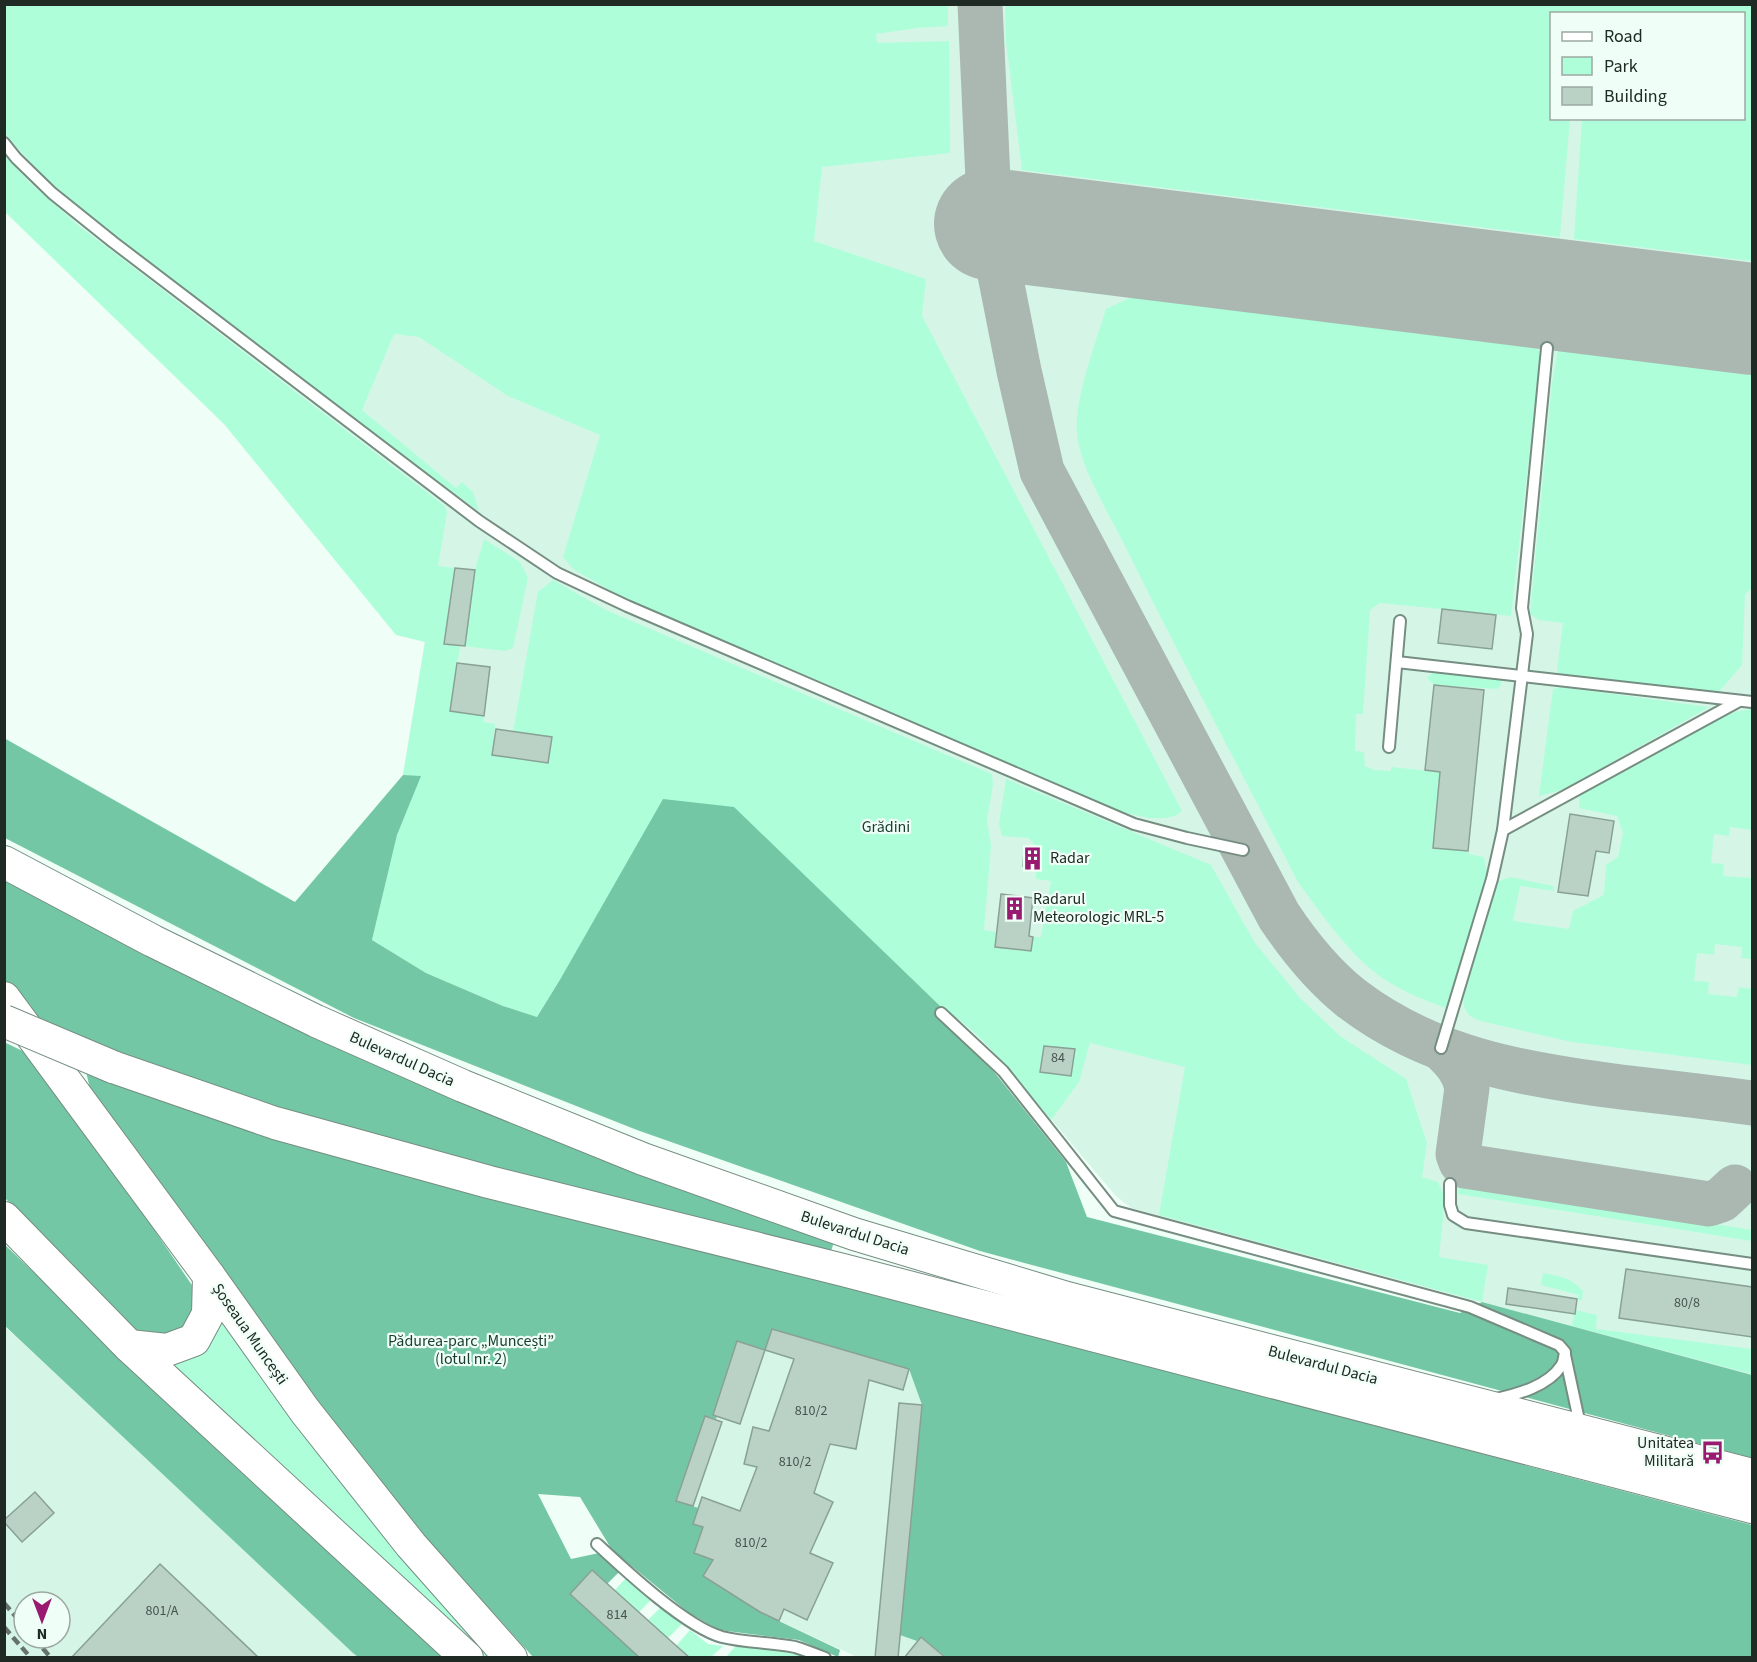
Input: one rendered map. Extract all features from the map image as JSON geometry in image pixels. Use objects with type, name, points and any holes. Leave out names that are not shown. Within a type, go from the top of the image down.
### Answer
[{"type":"main road","name":"Bulevardul Dacia","points":[[4,862],[153,941],[316,1022],[463,1086],[643,1159],[854,1234],[1067,1298],[1752,1475]]},
{"type":"main road","name":"Șoseaua Muncești","points":[[4,998],[209,1276],[305,1411],[411,1545],[511,1658]]},
{"type":"main road","name":"Bulevardul Dacia","points":[[4,1022],[113,1067],[275,1124],[497,1184],[843,1270],[1752,1507]]},
{"type":"main road","points":[[4,1218],[129,1346],[467,1658]]},
{"type":"main road","points":[[843,1270],[854,1234]]},
{"type":"main road","points":[[129,1346],[167,1350],[194,1340],[208,1314],[209,1276]]},
{"type":"lane","points":[[4,143],[52,193],[113,242],[479,521],[557,573],[627,606],[1134,824],[1243,850]]},
{"type":"lane","points":[[1441,1048],[1492,879],[1503,830],[1527,634],[1522,608],[1547,348]]},
{"type":"lane","points":[[1389,747],[1400,621]]},
{"type":"lane","points":[[1396,662],[1752,702]]},
{"type":"lane","points":[[1503,830],[1740,701]]},
{"type":"lane","points":[[941,1013],[1003,1071],[1114,1211],[1470,1307],[1559,1345],[1565,1352],[1581,1430]]},
{"type":"lane","points":[[1450,1184],[1450,1205],[1453,1215],[1466,1223],[1752,1264]]},
{"type":"lane","points":[[1473,1404],[1509,1396],[1536,1386],[1563,1365],[1565,1352]]},
{"type":"lane","points":[[597,1544],[679,1613],[710,1633],[723,1637],[794,1647],[825,1658]]},
{"type":"shaded area","points":[[4,5],[1752,5],[1752,1375],[1131,1208],[1115,1195],[1001,1060],[964,1022],[940,1006],[734,807],[403,775],[446,514],[445,506],[5,168]]},
{"type":"shaded area","points":[[4,1326],[107,1421],[358,1657],[5,1657]]},
{"type":"shaded area","points":[[772,1329],[909,1369],[922,1405],[900,1635],[921,1637],[946,1657],[857,1657],[760,1612],[703,1576],[694,1553],[703,1528],[693,1524],[698,1509],[676,1501],[705,1416],[716,1419],[719,1396],[737,1341]]},
{"type":"green space","points":[[5,5],[948,5],[948,26],[876,34],[877,43],[949,41],[950,153],[822,167],[814,241],[926,279],[922,316],[1182,811],[1166,818],[1149,818],[1126,813],[810,677],[637,606],[573,569],[563,557],[600,435],[508,396],[419,337],[394,334],[362,410],[456,488],[462,482],[473,492],[479,511],[319,395],[105,230],[46,178],[9,139],[5,132]]},
{"type":"green space","points":[[1005,5],[1752,5],[1752,261],[1574,239],[1582,120],[1745,120],[1745,12],[1550,12],[1550,120],[1570,120],[1560,237],[1022,170],[1006,41]]},
{"type":"green space","name":"Grădini","points":[[4,155],[29,182],[77,224],[445,506],[447,513],[438,566],[455,568],[444,643],[460,646],[450,710],[484,716],[483,722],[495,724],[492,755],[548,763],[552,737],[513,732],[538,592],[553,580],[606,610],[992,774],[993,785],[987,820],[991,845],[984,930],[996,932],[995,947],[1031,951],[1033,937],[1041,937],[1051,881],[1036,879],[1036,867],[1040,867],[1041,850],[1028,838],[1002,836],[999,824],[1006,779],[1211,865],[1255,943],[1300,998],[1340,1036],[1406,1079],[1427,1143],[1422,1177],[1438,1182],[1445,1198],[1439,1257],[1488,1265],[1482,1302],[1159,1215],[1185,1067],[1090,1043],[1079,1082],[1051,1120],[986,1044],[940,1006],[561,978],[537,1017],[503,1006],[426,973],[372,940],[397,835],[420,777],[403,775],[425,642],[396,635],[224,424],[5,212]]},
{"type":"green space","points":[[1134,296],[1538,347],[1540,360],[1511,616],[1380,603],[1370,610],[1363,714],[1356,714],[1355,751],[1364,752],[1365,766],[1374,770],[1391,771],[1391,767],[1440,772],[1469,854],[1484,857],[1488,877],[1446,1008],[1401,989],[1374,972],[1339,936],[1298,882],[1089,475],[1077,433],[1082,388],[1106,309]]},
{"type":"green space","points":[[1558,349],[1752,374],[1752,588],[1745,594],[1742,665],[1716,695],[1562,677],[1557,670],[1563,623],[1539,620],[1530,614],[1552,383]]},
{"type":"green space","points":[[484,539],[520,562],[528,578],[513,648],[505,651],[464,646],[475,570]]},
{"type":"green space","points":[[1433,672],[1495,677],[1501,679],[1501,685],[1497,689],[1434,685],[1427,678]]},
{"type":"green space","points":[[1561,687],[1709,707],[1565,789],[1539,796],[1553,689]]},
{"type":"green space","points":[[1752,709],[1752,830],[1730,827],[1729,836],[1714,834],[1711,863],[1724,864],[1723,876],[1751,878],[1752,869],[1752,959],[1741,958],[1742,947],[1715,944],[1714,955],[1697,953],[1694,981],[1709,982],[1708,994],[1737,997],[1739,987],[1752,989],[1752,1065],[1572,1042],[1481,1021],[1471,1016],[1466,1011],[1463,1000],[1497,882],[1510,877],[1553,886],[1554,891],[1520,886],[1513,921],[1569,929],[1573,911],[1604,895],[1606,865],[1618,857],[1623,833],[1617,816],[1579,808],[1580,795],[1699,727],[1735,712]]},
{"type":"green space","points":[[4,738],[295,902],[403,775],[421,776],[397,835],[372,940],[426,973],[503,1006],[537,1017],[663,799],[734,807],[940,1006],[936,1015],[995,1073],[1066,1162],[1087,1217],[1460,1313],[1482,1302],[1752,1375],[1752,1458],[980,1251],[637,1130],[354,1018],[5,838]]},
{"type":"green space","points":[[4,873],[835,1239],[829,1257],[393,1146],[106,1052],[27,1012],[5,981]]},
{"type":"green space","points":[[4,1042],[37,1058],[198,1294],[196,1327],[148,1342],[116,1313],[5,1198]]},
{"type":"green space","name":"Pădurea-parc „Muncești” (lotul nr. 2)","points":[[86,1071],[900,1301],[1752,1525],[1752,1657],[946,1657],[921,1637],[917,1641],[900,1635],[922,1405],[909,1369],[772,1329],[765,1350],[737,1342],[719,1396],[721,1405],[716,1419],[705,1416],[676,1500],[698,1508],[693,1524],[703,1527],[694,1553],[713,1560],[704,1577],[760,1612],[840,1650],[838,1657],[799,1640],[719,1630],[689,1613],[612,1550],[580,1497],[538,1494],[571,1559],[599,1553],[619,1572],[607,1584],[592,1570],[570,1594],[640,1657],[533,1657],[361,1466],[90,1089]]},
{"type":"green space","points":[[1464,1184],[1752,1230],[1752,1241],[1458,1194],[1459,1187]]},
{"type":"green space","points":[[4,1244],[345,1568],[447,1657],[358,1657],[353,1653],[5,1326]]},
{"type":"green space","points":[[1543,1273],[1570,1280],[1583,1291],[1582,1301],[1577,1299],[1579,1295],[1541,1285]]},
{"type":"green space","points":[[217,1304],[501,1657],[479,1657],[167,1361]]},
{"type":"green space","points":[[1575,1310],[1597,1315],[1596,1329],[1752,1349],[1752,1374],[1572,1326]]},
{"type":"green space","points":[[626,1578],[652,1599],[639,1612],[615,1590]]},
{"type":"green space","points":[[661,1607],[682,1624],[668,1638],[648,1620]]},
{"type":"green space","points":[[690,1630],[708,1644],[723,1646],[711,1657],[690,1657],[676,1646]]},
{"type":"green space","points":[[753,1646],[809,1657],[725,1658],[735,1647]]},
{"type":"building","points":[[455,568],[475,570],[465,646],[444,644]]},
{"type":"building","points":[[1442,609],[1496,615],[1492,649],[1438,643]]},
{"type":"building","points":[[457,663],[490,667],[484,716],[450,711]]},
{"type":"building","points":[[1434,685],[1484,690],[1468,851],[1433,848],[1440,772],[1425,770]]},
{"type":"building","points":[[496,729],[552,737],[548,763],[492,755]]},
{"type":"building","points":[[1570,814],[1614,821],[1609,853],[1596,851],[1588,896],[1558,892]]},
{"type":"building","name":"Radar","points":[[1024,850],[1041,850],[1040,867],[1023,866]]},
{"type":"building","points":[[1001,894],[1033,898],[1029,936],[1033,937],[1031,951],[995,947]]},
{"type":"building","points":[[1044,1046],[1075,1049],[1071,1076],[1040,1072]]},
{"type":"building","points":[[1626,1269],[1752,1287],[1752,1337],[1619,1318]]},
{"type":"building","points":[[1508,1288],[1577,1299],[1575,1314],[1506,1304]]},
{"type":"building","points":[[772,1329],[909,1369],[903,1390],[869,1380],[856,1449],[830,1444],[814,1493],[833,1502],[810,1553],[833,1563],[807,1620],[784,1609],[779,1621],[760,1612],[703,1576],[713,1560],[694,1553],[703,1527],[693,1524],[702,1497],[740,1511],[757,1467],[744,1464],[753,1427],[769,1431],[794,1359],[765,1350]]},
{"type":"building","points":[[737,1341],[765,1350],[740,1424],[713,1415]]},
{"type":"building","points":[[899,1403],[922,1405],[898,1658],[875,1658]]},
{"type":"building","points":[[705,1416],[722,1422],[693,1506],[676,1501]]},
{"type":"building","points":[[35,1492],[54,1513],[22,1542],[4,1520]]},
{"type":"building","points":[[160,1564],[259,1658],[71,1658]]},
{"type":"building","points":[[592,1570],[690,1658],[640,1658],[570,1594]]},
{"type":"building","points":[[921,1637],[946,1658],[904,1658]]},
{"type":"taxiway","points":[[980,4],[990,224],[1019,371],[1042,471],[1279,916],[1321,970],[1351,998],[1381,1019],[1446,1050],[1514,1070],[1549,1077],[1752,1103]]},
{"type":"taxiway","points":[[1441,1048],[1458,1066],[1467,1088],[1458,1154],[1465,1166],[1709,1204],[1721,1200],[1735,1187]]},
{"type":"runway","points":[[990,224],[1752,319]]},
{"type":"railway","points":[[4,1603],[12,1612]]},
{"type":"railway","points":[[4,1627],[31,1658]]},
{"type":"railway","points":[[44,1650],[51,1658]]},
{"type":"place","name":"Radar","points":[[1032,858]]},
{"type":"place","name":"Radarul Meteorologic MRL-5","points":[[1015,908]]},
{"type":"place","name":"Unitatea Militară","points":[[1712,1452]]}]
